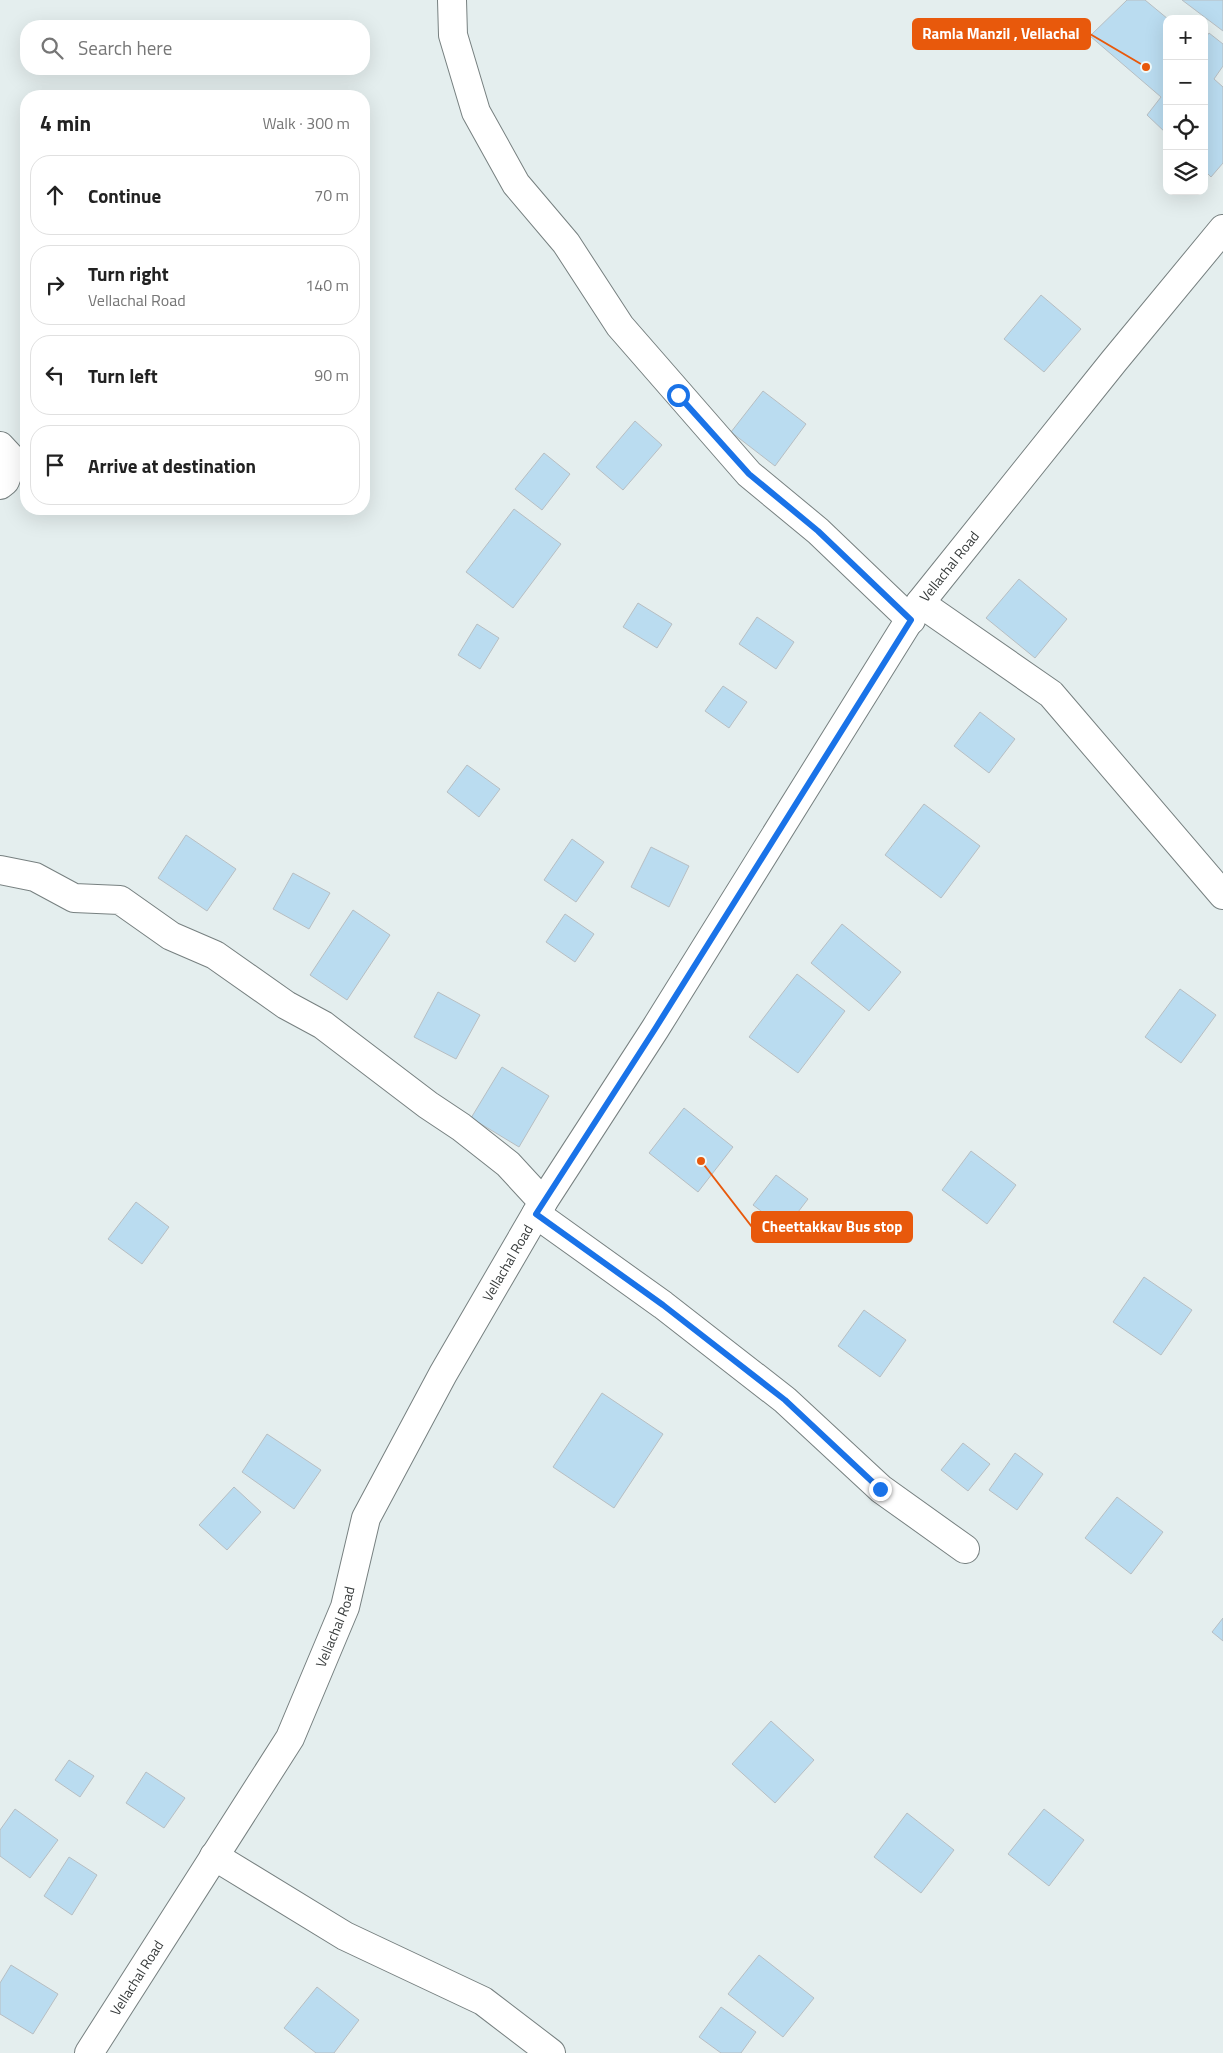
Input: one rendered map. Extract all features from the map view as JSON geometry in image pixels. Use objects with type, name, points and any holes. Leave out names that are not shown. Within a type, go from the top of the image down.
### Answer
[{"type":"street","points":[[452,0],[453,35],[476,112],[516,184],[566,242],[620,326],[678,395],[749,474],[915,611],[1051,694],[1223,895]]},
{"type":"street","name":"Vellachal Road","points":[[89,2053],[290,1738],[346,1607],[366,1518],[442,1374],[540,1208],[655,1029],[915,611],[1114,360],[1223,229]]},
{"type":"street","points":[[0,446],[14,460],[6,480],[0,485]]},
{"type":"street","points":[[0,870],[35,877],[74,898],[120,900],[171,936],[215,955],[286,1005],[323,1025],[508,1164],[540,1208],[785,1400],[880,1489],[966,1549]]},
{"type":"street","points":[[214,1856],[345,1936],[483,2001],[551,2053]]},
{"type":"building","points":[[1127,0],[1145,0],[1163,15],[1163,130],[1147,115],[1161,97],[1090,36]]},
{"type":"building","points":[[1182,0],[1223,0],[1223,31],[1208,20],[1208,15],[1202,15]]},
{"type":"building","points":[[1209,33],[1223,44],[1223,66],[1214,79],[1223,87],[1223,163],[1211,177],[1208,174]]},
{"type":"building","points":[[1041,295],[1081,329],[1044,372],[1004,339]]},
{"type":"building","points":[[763,391],[806,424],[775,466],[731,432]]},
{"type":"building","points":[[635,421],[662,445],[623,490],[596,467]]},
{"type":"building","points":[[544,453],[570,474],[542,510],[515,489]]},
{"type":"building","points":[[514,509],[561,544],[513,608],[466,572]]},
{"type":"building","points":[[1019,579],[1067,619],[1035,658],[986,618]]},
{"type":"building","points":[[638,603],[672,624],[657,648],[623,627]]},
{"type":"building","points":[[757,617],[794,642],[776,669],[739,644]]},
{"type":"building","points":[[477,624],[499,638],[480,669],[458,655]]},
{"type":"building","points":[[723,686],[747,702],[729,728],[705,711]]},
{"type":"building","points":[[980,712],[1015,739],[989,773],[954,746]]},
{"type":"building","points":[[467,765],[500,789],[479,817],[447,792]]},
{"type":"building","points":[[924,804],[980,846],[941,898],[885,855]]},
{"type":"building","points":[[186,835],[236,869],[207,911],[158,878]]},
{"type":"building","points":[[572,839],[604,862],[576,902],[544,880]]},
{"type":"building","points":[[651,847],[689,866],[669,907],[631,887]]},
{"type":"building","points":[[293,873],[330,893],[309,929],[273,909]]},
{"type":"building","points":[[353,910],[390,935],[347,1000],[310,975]]},
{"type":"building","points":[[565,914],[594,934],[575,962],[546,942]]},
{"type":"building","points":[[842,924],[901,972],[869,1011],[811,963]]},
{"type":"building","points":[[797,974],[845,1011],[798,1073],[749,1037]]},
{"type":"building","points":[[1180,989],[1216,1015],[1181,1063],[1145,1037]]},
{"type":"building","points":[[438,992],[480,1015],[456,1059],[414,1037]]},
{"type":"building","points":[[502,1067],[549,1096],[519,1147],[471,1118]]},
{"type":"building","points":[[684,1108],[733,1147],[698,1192],[649,1153]]},
{"type":"building","points":[[971,1151],[1016,1185],[987,1224],[942,1190]]},
{"type":"building","points":[[776,1175],[808,1199],[785,1229],[753,1205]]},
{"type":"building","points":[[136,1202],[169,1227],[142,1264],[108,1239]]},
{"type":"building","points":[[1144,1277],[1192,1310],[1161,1355],[1113,1322]]},
{"type":"building","points":[[864,1310],[906,1340],[880,1377],[838,1346]]},
{"type":"building","points":[[602,1393],[663,1434],[614,1508],[553,1467]]},
{"type":"building","points":[[267,1434],[321,1470],[294,1509],[242,1472]]},
{"type":"building","points":[[963,1443],[990,1464],[968,1491],[941,1470]]},
{"type":"building","points":[[1015,1453],[1043,1474],[1017,1510],[989,1490]]},
{"type":"building","points":[[234,1487],[261,1512],[227,1550],[199,1525]]},
{"type":"building","points":[[1117,1497],[1163,1532],[1131,1574],[1085,1538]]},
{"type":"building","points":[[1223,1618],[1223,1641],[1212,1632]]},
{"type":"building","points":[[771,1721],[814,1760],[775,1803],[732,1764]]},
{"type":"building","points":[[69,1760],[94,1776],[80,1797],[55,1780]]},
{"type":"building","points":[[146,1772],[185,1798],[164,1828],[126,1803]]},
{"type":"building","points":[[15,1809],[58,1840],[30,1878],[0,1856],[0,1830]]},
{"type":"building","points":[[1044,1809],[1084,1840],[1049,1886],[1008,1854]]},
{"type":"building","points":[[907,1813],[954,1850],[921,1893],[874,1857]]},
{"type":"building","points":[[69,1857],[97,1875],[72,1915],[44,1896]]},
{"type":"building","points":[[759,1955],[814,1998],[783,2037],[728,1994]]},
{"type":"building","points":[[11,1965],[58,1994],[33,2034],[0,2014],[0,1983]]},
{"type":"building","points":[[317,1987],[359,2020],[334,2053],[316,2053],[284,2028]]},
{"type":"building","points":[[721,2007],[756,2032],[741,2053],[721,2053],[699,2037]]},
{"type":"place","name":"Ramla Manzil , Vellachal","points":[[1146,67]]},
{"type":"place","name":"Cheettakkav Bus stop","points":[[701,1161]]},
{"type":"route","points":[[678,395],[749,474],[818,531],[911,620],[655,1029],[536,1214],[663,1305],[785,1400],[880,1489]]}]
